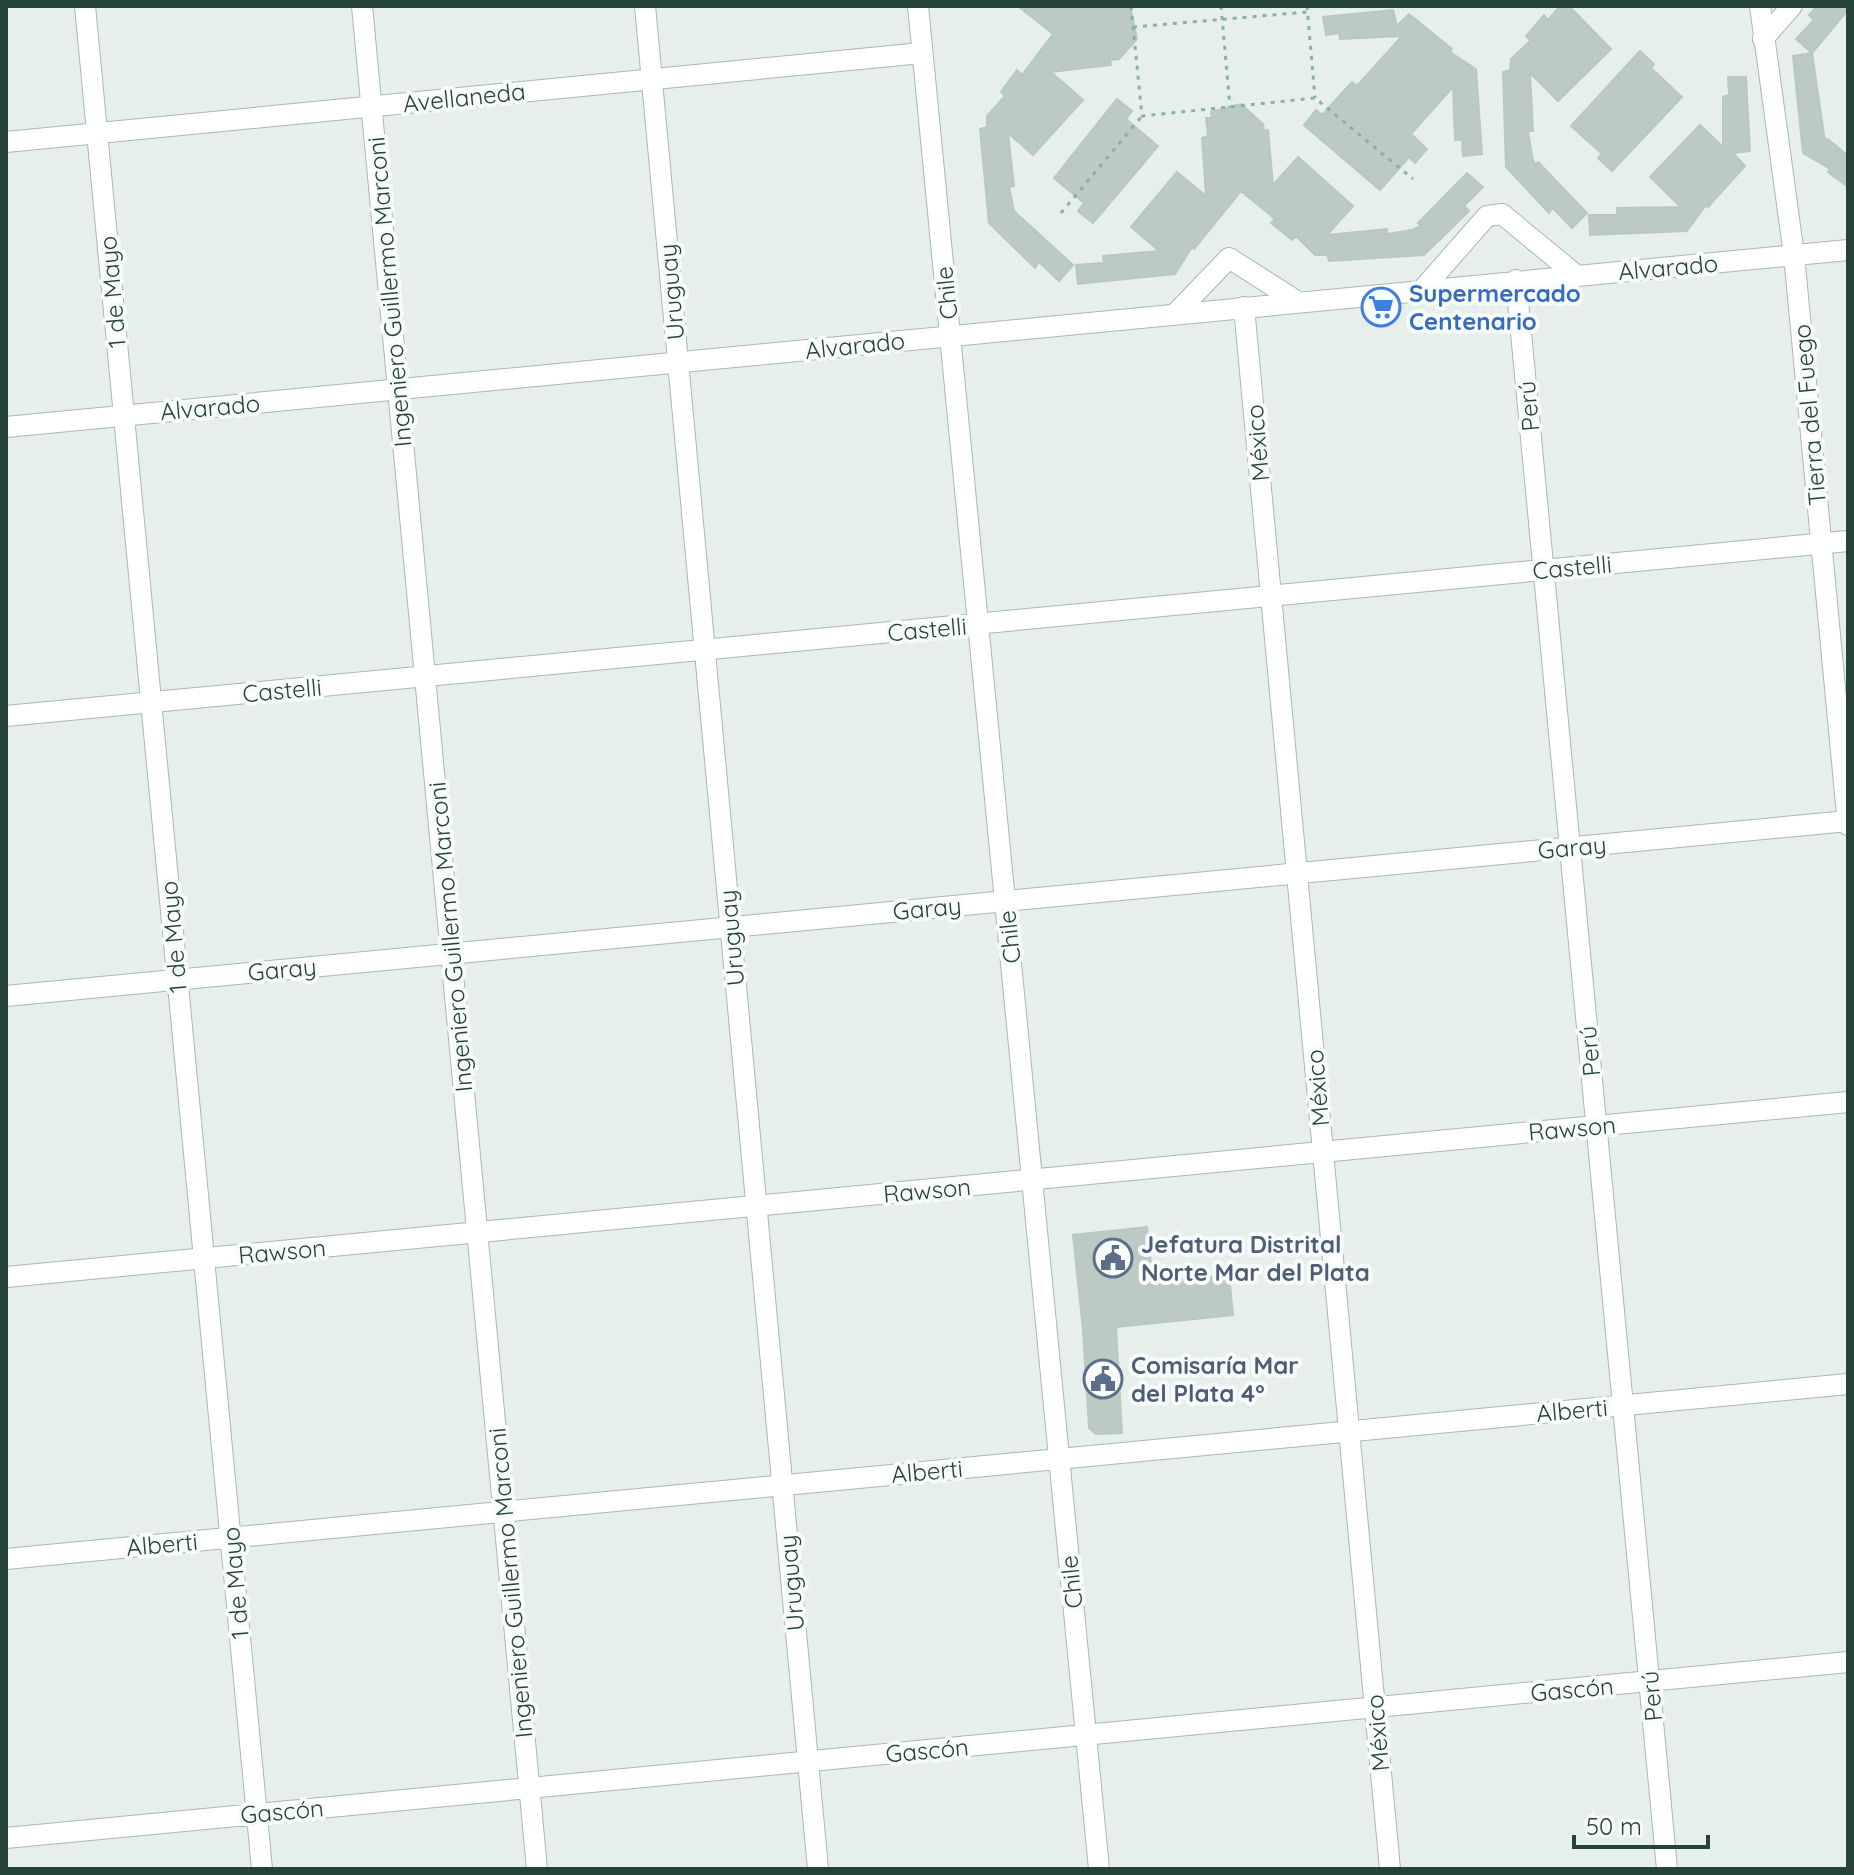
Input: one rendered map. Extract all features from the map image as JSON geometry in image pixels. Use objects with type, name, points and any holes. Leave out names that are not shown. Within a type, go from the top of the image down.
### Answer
[{"type":"street","name":"1 de Mayo","points":[[85,6],[262,1869]]},
{"type":"street","name":"Ingeniero Guillermo Marconi","points":[[362,6],[537,1869]]},
{"type":"street","name":"Uruguay","points":[[645,6],[818,1869]]},
{"type":"street","name":"Chile","points":[[918,6],[1099,1869]]},
{"type":"street","name":"Tierra del Fuego","points":[[1760,6],[1794,255],[1848,822]]},
{"type":"street","points":[[1763,39],[1792,6]]},
{"type":"street","name":"Avellaneda","points":[[6,142],[922,53]]},
{"type":"street","points":[[1422,290],[1487,216],[1502,214],[1576,275]]},
{"type":"street","name":"Alvarado","points":[[6,427],[1848,250]]},
{"type":"street","points":[[1176,313],[1229,258],[1298,302]]},
{"type":"street","name":"Perú","points":[[1516,280],[1667,1869]]},
{"type":"street","name":"México","points":[[1244,307],[1390,1869]]},
{"type":"street","name":"Castelli","points":[[6,716],[1848,541]]},
{"type":"street","name":"Garay","points":[[6,996],[1848,822]]},
{"type":"street","name":"Rawson","points":[[6,1277],[1848,1102]]},
{"type":"street","name":"Alberti","points":[[6,1559],[1848,1384]]},
{"type":"street","name":"Gascón","points":[[6,1838],[1848,1662]]},
{"type":"path","points":[[1131,6],[1142,116]]},
{"type":"path","points":[[1221,6],[1230,107]]},
{"type":"path","points":[[1307,6],[1315,98],[1413,179]]},
{"type":"path","points":[[1133,27],[1307,12]]},
{"type":"path","points":[[1061,213],[1142,116],[1315,98]]},
{"type":"building","points":[[1018,6],[1130,6],[1137,39],[1119,59],[1110,60],[1111,65],[1051,72],[1083,100],[1033,155],[1008,133],[1014,186],[1009,187],[1014,211],[1073,265],[1059,281],[1039,262],[1035,268],[989,223],[980,129],[987,127],[987,116],[1005,96],[1001,92],[1017,70],[1022,75],[1053,34]]},
{"type":"building","points":[[1560,6],[1569,6],[1611,49],[1558,101],[1530,73],[1533,131],[1528,131],[1532,156],[1535,165],[1538,162],[1587,213],[1572,228],[1553,208],[1549,213],[1506,167],[1503,72],[1510,70],[1511,59],[1531,40],[1526,36],[1544,15],[1548,20]]},
{"type":"building","points":[[1817,6],[1848,6],[1848,10],[1812,53],[1796,39],[1814,20],[1809,15]]},
{"type":"building","points":[[1393,10],[1397,26],[1409,14],[1452,49],[1450,52],[1476,69],[1482,154],[1463,156],[1462,140],[1455,140],[1453,87],[1411,134],[1427,149],[1415,163],[1409,157],[1380,190],[1304,125],[1316,110],[1322,115],[1352,82],[1357,86],[1402,36],[1340,39],[1339,33],[1326,35],[1323,17]]},
{"type":"building","points":[[1640,51],[1654,64],[1651,68],[1682,97],[1612,171],[1598,158],[1602,154],[1571,126]]},
{"type":"building","points":[[1812,53],[1824,135],[1826,141],[1828,139],[1848,156],[1848,187],[1828,172],[1830,169],[1803,153],[1793,56]]},
{"type":"building","points":[[1728,77],[1746,77],[1750,151],[1733,153],[1745,166],[1708,207],[1706,205],[1687,231],[1590,235],[1589,215],[1617,215],[1617,208],[1681,207],[1650,177],[1700,125],[1723,147],[1723,97],[1729,95]]},
{"type":"building","points":[[1117,99],[1132,111],[1126,119],[1158,146],[1093,223],[1078,211],[1084,203],[1054,178]]},
{"type":"building","points":[[1241,104],[1263,124],[1264,131],[1268,130],[1273,185],[1298,157],[1353,206],[1327,235],[1387,229],[1387,234],[1412,230],[1421,226],[1418,223],[1467,173],[1483,187],[1464,206],[1469,211],[1424,255],[1329,261],[1327,255],[1315,255],[1296,236],[1292,240],[1271,223],[1275,219],[1241,191],[1194,249],[1192,247],[1175,274],[1078,284],[1076,265],[1104,263],[1103,256],[1159,251],[1131,227],[1177,172],[1206,196],[1202,138],[1208,136],[1206,118],[1212,118],[1211,112]]},
{"type":"building","points":[[1147,1227],[1153,1282],[1229,1275],[1233,1315],[1116,1327],[1122,1433],[1096,1434],[1089,1428],[1073,1235]]},
{"type":"place","name":"Supermercado Centenario","points":[[1381,307]]},
{"type":"place","name":"Jefatura Distrital Norte Mar del Plata","points":[[1113,1258]]},
{"type":"place","name":"Comisaría Mar del Plata 4°","points":[[1103,1379]]}]
